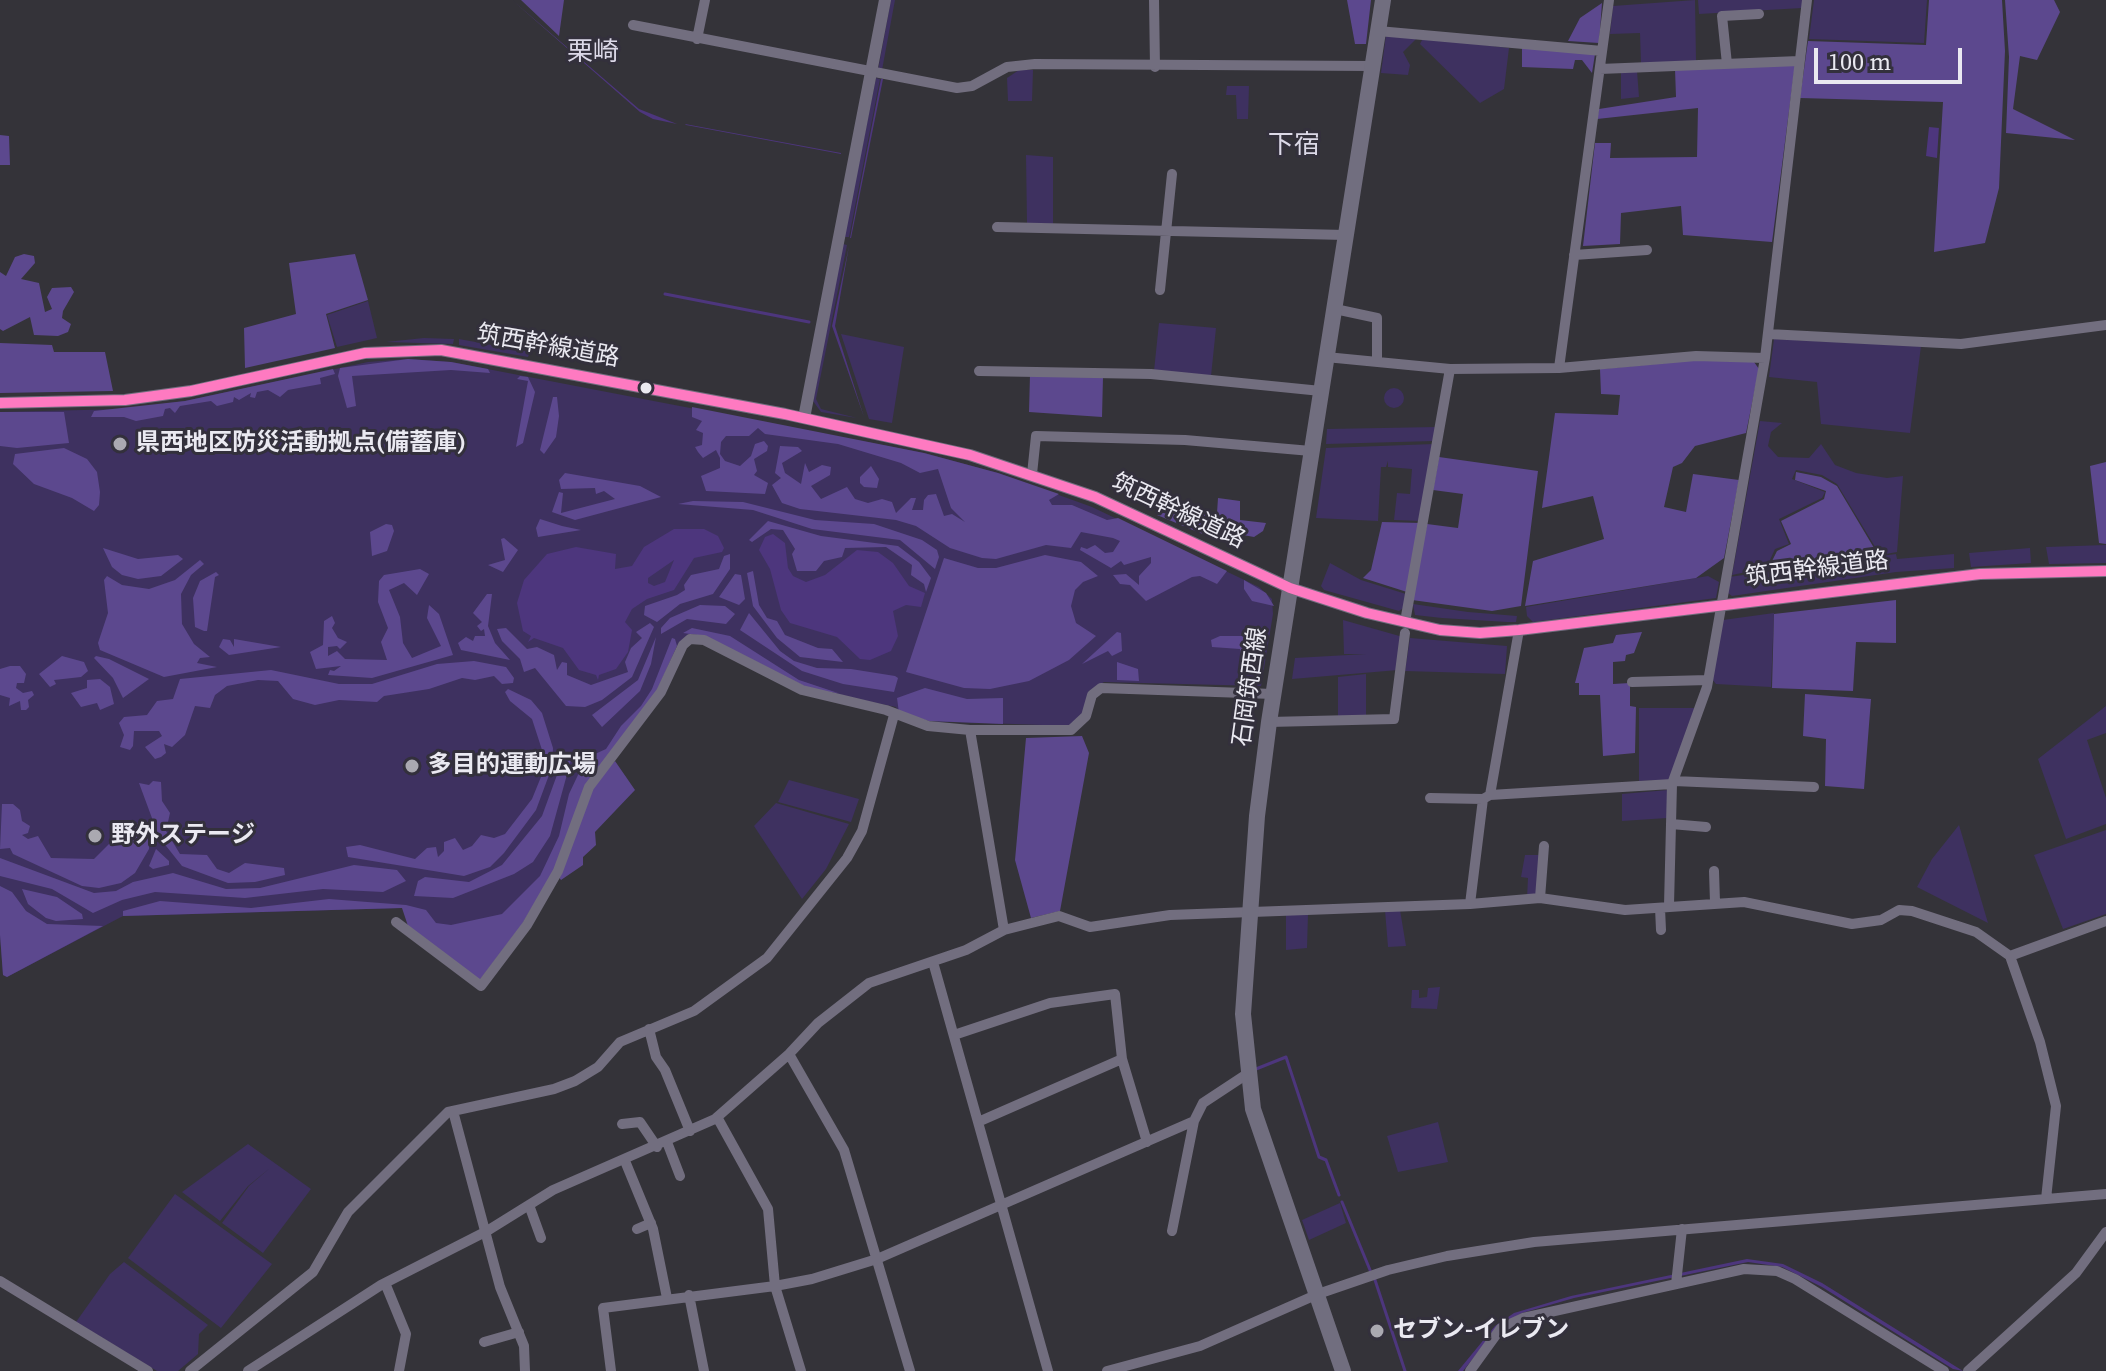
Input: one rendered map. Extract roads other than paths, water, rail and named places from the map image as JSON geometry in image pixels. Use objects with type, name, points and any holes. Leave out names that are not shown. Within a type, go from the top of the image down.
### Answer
[{"type":"main road","name":"石岡筑西線","points":[[1343,1371],[1269,1161],[1247,1074],[1243,1014],[1269,722],[1383,0]]},
{"type":"street","points":[[697,39],[705,0]]},
{"type":"street","points":[[804,418],[885,0]]},
{"type":"street","points":[[1154,0],[1155,67]]},
{"type":"street","points":[[1559,368],[1609,0]]},
{"type":"street","points":[[1661,930],[1673,782],[1708,680],[1765,358],[1807,0]]},
{"type":"street","points":[[1727,64],[1722,16],[1759,14]]},
{"type":"street","points":[[633,25],[957,88],[972,86],[1007,67],[1035,64],[1372,66]]},
{"type":"street","points":[[1378,31],[1602,51]]},
{"type":"street","points":[[1600,69],[1799,61]]},
{"type":"street","points":[[1160,290],[1172,174]]},
{"type":"street","points":[[997,227],[1346,235]]},
{"type":"street","points":[[1574,255],[1647,250]]},
{"type":"street","points":[[1335,309],[1377,318],[1377,362]]},
{"type":"street","points":[[1768,334],[1961,344],[2106,325]]},
{"type":"street","name":"筑西幹線道路","points":[[0,403],[125,400],[191,391],[365,353],[441,350],[917,441],[1032,474],[1095,497],[1290,588],[1405,628],[1480,633],[1519,630],[1980,574],[2106,571]]},
{"type":"street","points":[[1326,357],[1450,369],[1559,368],[1696,356],[1765,358]]},
{"type":"street","points":[[1269,722],[1394,719],[1405,628],[1450,369]]},
{"type":"street","points":[[979,371],[1151,374],[1321,391]]},
{"type":"street","points":[[1032,474],[1036,436],[1185,440],[1311,451]]},
{"type":"street","points":[[1470,904],[1486,797],[1519,630]]},
{"type":"street","points":[[396,922],[481,986],[527,925],[558,871],[589,787],[661,692],[683,645],[690,639],[704,640],[802,690],[886,710],[928,726],[970,730],[1071,730],[1086,716],[1092,695],[1101,688],[1273,694]]},
{"type":"street","points":[[1632,682],[1708,680]]},
{"type":"street","points":[[190,1371],[313,1272],[348,1212],[453,1111],[554,1089],[575,1081],[598,1067],[620,1042],[694,1011],[767,958],[811,905],[862,831],[894,715]]},
{"type":"street","points":[[970,730],[1004,930]]},
{"type":"street","points":[[1430,798],[1486,797],[1673,782],[1814,787]]},
{"type":"street","points":[[1671,824],[1706,827]]},
{"type":"street","points":[[1540,898],[1544,846]]},
{"type":"street","points":[[1714,871],[1715,902]]},
{"type":"street","points":[[248,1371],[385,1283],[487,1231],[553,1190],[625,1161],[717,1117],[851,994],[869,983],[966,950],[1004,930],[1059,916],[1090,927],[1170,915],[1335,906],[1470,904],[1540,898],[1625,910],[1715,902],[1755,903],[1852,924],[1881,920],[1899,910],[1912,911],[1976,932],[2010,956],[2040,1042],[2056,1106],[2046,1199]]},
{"type":"street","points":[[2010,956],[2106,921]]},
{"type":"street","points":[[933,962],[1048,1371]]},
{"type":"street","points":[[954,1035],[1050,1003],[1115,994],[1122,1059],[1147,1142]]},
{"type":"street","points":[[649,1029],[656,1057],[665,1070],[690,1131]]},
{"type":"street","points":[[789,1054],[844,1150],[910,1371]]},
{"type":"street","points":[[978,1122],[1122,1059]]},
{"type":"street","points":[[1172,1231],[1194,1121],[1203,1103],[1247,1074]]},
{"type":"street","points":[[453,1111],[500,1287],[519,1332],[525,1371]]},
{"type":"street","points":[[717,1117],[768,1209],[775,1286],[801,1371]]},
{"type":"street","points":[[611,1371],[603,1308],[775,1286],[812,1279],[877,1259],[1194,1121]]},
{"type":"street","points":[[622,1124],[640,1122],[662,1144],[680,1176]]},
{"type":"street","points":[[625,1161],[651,1223],[667,1298]]},
{"type":"street","points":[[1107,1371],[1200,1346],[1318,1294],[1388,1270],[1447,1256],[1534,1242],[2106,1194]]},
{"type":"street","points":[[529,1205],[541,1238]]},
{"type":"street","points":[[637,1229],[651,1223]]},
{"type":"street","points":[[1676,1284],[1682,1229]]},
{"type":"street","points":[[1968,1371],[2076,1273],[2106,1232]]},
{"type":"street","points":[[1470,1371],[1501,1328],[1512,1322],[1744,1269],[1777,1271],[1944,1371]]},
{"type":"street","points":[[0,1281],[148,1371]]},
{"type":"street","points":[[385,1283],[406,1334],[399,1371]]},
{"type":"street","points":[[689,1295],[704,1371]]},
{"type":"street","points":[[484,1342],[519,1332]]},
{"type":"waterway","points":[[665,294],[809,322]]},
{"type":"waterway","points":[[1256,1069],[1286,1057],[1319,1157],[1326,1160],[1339,1195]]},
{"type":"waterway","points":[[1342,1202],[1370,1270]]},
{"type":"waterway","points":[[1375,1280],[1405,1371]]},
{"type":"place","name":"県西地区防災活動拠点(備蓄庫)","points":[[120,444]]},
{"type":"place","name":"多目的運動広場","points":[[412,766]]},
{"type":"place","name":"野外ステージ","points":[[95,836]]},
{"type":"place","name":"セブン-イレブン","points":[[1377,1331]]},
{"type":"district","name":"栗崎","points":[[593,53]]},
{"type":"district","name":"下宿","points":[[1294,146]]}]
